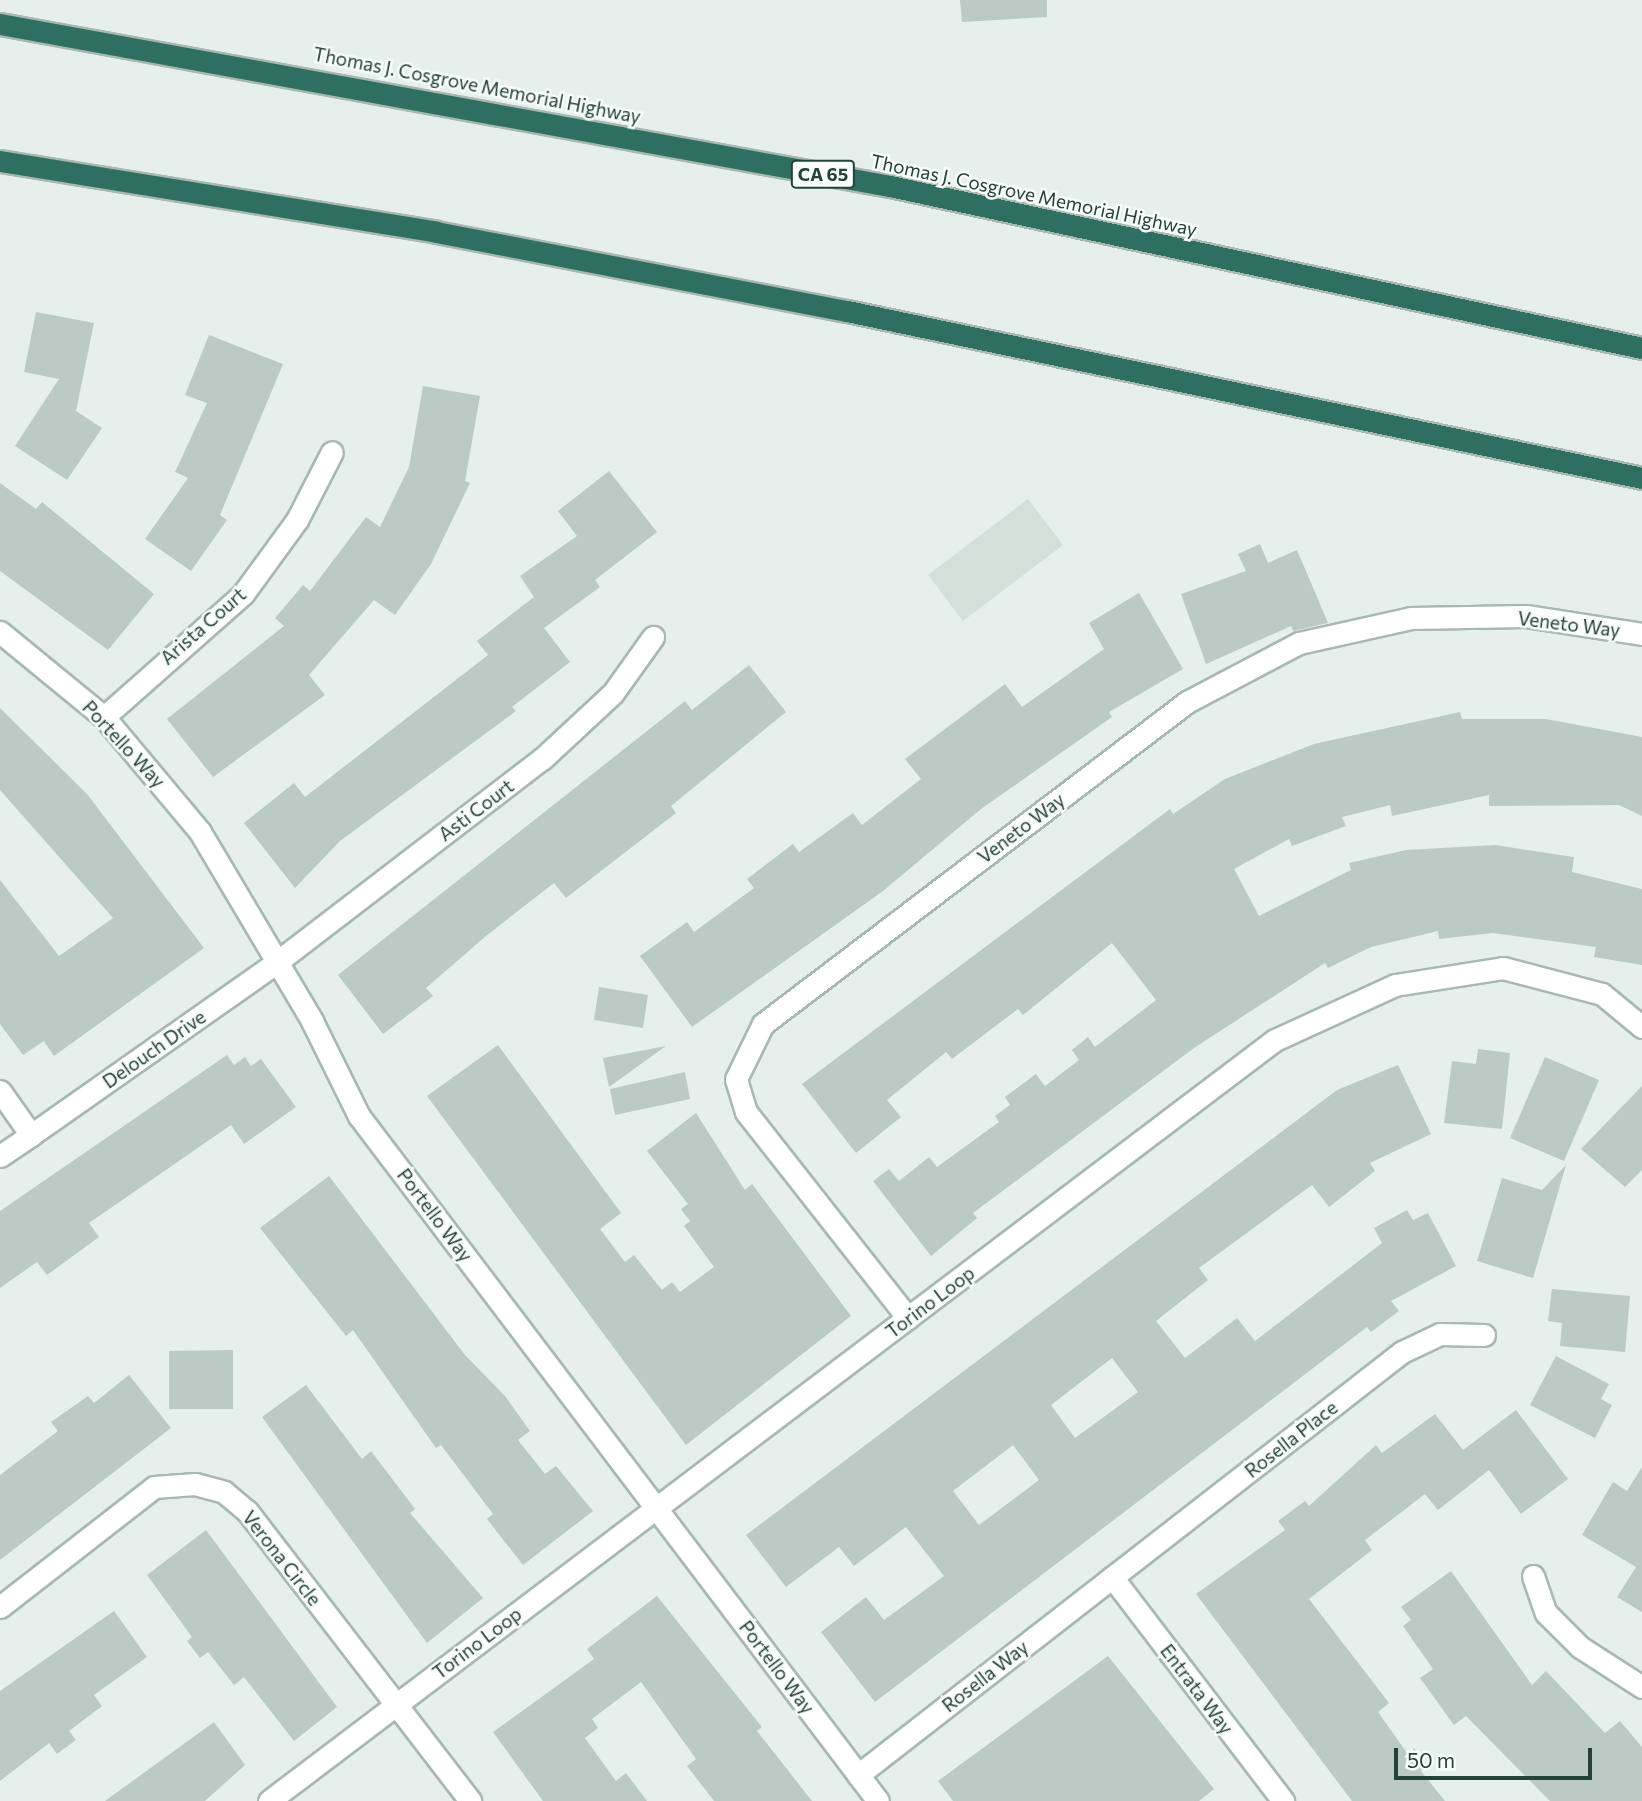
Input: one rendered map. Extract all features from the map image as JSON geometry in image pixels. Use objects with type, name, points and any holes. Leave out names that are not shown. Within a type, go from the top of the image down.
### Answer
[{"type":"highway","name":"Thomas J. Cosgrove Memorial Highway","points":[[0,24],[890,186],[1642,348]]},
{"type":"highway","points":[[0,161],[436,232],[847,311],[1642,478]]},
{"type":"street","name":"Arista Court","points":[[104,717],[243,594],[297,520],[332,452]]},
{"type":"street","name":"Veneto Way","points":[[908,1318],[746,1112],[736,1079],[763,1024],[1187,702],[1299,643],[1423,618],[1526,616],[1642,634]]},
{"type":"street","name":"Portello Way","points":[[0,632],[104,717],[200,832],[277,962],[359,1115],[878,1801]]},
{"type":"street","name":"Asti Court","points":[[277,962],[570,735],[628,675],[653,637]]},
{"type":"street","name":"Delouch Drive","points":[[0,1156],[277,962]]},
{"type":"street","name":"Torino Loop","points":[[269,1801],[1275,1040],[1395,985],[1503,968],[1602,993],[1642,1027]]},
{"type":"street","points":[[0,1091],[31,1135]]},
{"type":"street","name":"Rosella Place","points":[[1112,1577],[1402,1353],[1440,1334],[1483,1335]]},
{"type":"street","name":"Verona Circle","points":[[0,1607],[154,1487],[195,1484],[224,1492],[247,1511],[470,1801]]},
{"type":"street","points":[[1533,1576],[1546,1613],[1563,1630],[1642,1687]]},
{"type":"street","name":"Rosella Way","points":[[858,1775],[1112,1577]]},
{"type":"street","name":"Entrata Way","points":[[1112,1577],[1283,1801]]},
{"type":"shaded area","points":[[1028,499],[1063,545],[963,621],[928,575]]},
{"type":"building","points":[[960,0],[1047,0],[1047,17],[962,22]]},
{"type":"building","points":[[36,312],[94,323],[76,411],[102,428],[67,480],[15,446],[59,379],[24,372]]},
{"type":"building","points":[[209,335],[283,364],[220,515],[227,520],[191,571],[145,539],[188,478],[175,472],[207,403],[185,395]]},
{"type":"building","points":[[423,386],[480,396],[465,481],[470,483],[431,564],[395,615],[374,600],[309,675],[325,695],[213,777],[167,719],[284,626],[275,618],[303,585],[310,591],[366,517],[380,527],[409,467]]},
{"type":"building","points":[[609,471],[657,532],[595,580],[600,587],[544,628],[570,662],[512,707],[516,711],[340,841],[295,888],[244,823],[294,783],[305,797],[488,655],[477,641],[534,597],[520,576],[577,536],[558,511]]},
{"type":"building","points":[[0,483],[36,509],[42,502],[154,594],[108,650],[0,571]]},
{"type":"building","points":[[1260,544],[1268,563],[1297,550],[1328,623],[1293,631],[1291,626],[1206,664],[1181,594],[1246,571],[1238,554]]},
{"type":"building","points":[[1139,593],[1183,669],[1109,712],[1112,717],[981,809],[883,891],[692,1027],[640,956],[687,922],[694,932],[754,888],[747,879],[793,844],[799,852],[853,813],[862,825],[921,779],[905,759],[1005,684],[1022,707],[1104,649],[1089,623]]},
{"type":"building","points":[[749,665],[786,712],[671,806],[676,813],[566,898],[554,883],[486,936],[426,988],[433,996],[383,1034],[338,975],[685,701],[692,710]]},
{"type":"building","points":[[0,708],[87,794],[204,948],[54,1056],[44,1041],[23,1055],[0,1024],[0,880],[59,956],[113,918],[0,790]]},
{"type":"building","points":[[1460,712],[1462,719],[1546,719],[1642,737],[1642,816],[1619,805],[1489,806],[1489,795],[1392,816],[1390,805],[1342,817],[1346,826],[1292,846],[1289,839],[1234,869],[1259,916],[1351,870],[1349,863],[1406,850],[1495,845],[1574,857],[1572,872],[1642,889],[1642,965],[1594,957],[1596,947],[1493,933],[1439,939],[1438,931],[1371,947],[1328,968],[1325,963],[1194,1048],[973,1213],[977,1218],[931,1256],[873,1181],[889,1169],[899,1181],[929,1157],[937,1167],[999,1122],[995,1116],[1010,1105],[1005,1097],[1036,1074],[1045,1086],[1079,1060],[1072,1050],[1088,1037],[1095,1047],[1156,1000],[1112,943],[1023,1015],[1018,1009],[952,1059],[946,1052],[887,1100],[901,1117],[856,1153],[802,1084],[1170,809],[1173,814],[1225,779],[1314,744]]},
{"type":"building","points":[[599,987],[648,995],[643,1028],[594,1020]]},
{"type":"building","points":[[498,1045],[621,1213],[600,1229],[625,1262],[634,1255],[662,1290],[672,1282],[680,1292],[714,1267],[684,1226],[690,1221],[681,1209],[688,1204],[647,1151],[696,1113],[745,1190],[752,1184],[851,1316],[686,1445],[427,1096]]},
{"type":"building","points":[[666,1046],[609,1087],[603,1058]]},
{"type":"building","points":[[1478,1049],[1510,1053],[1502,1129],[1444,1123],[1452,1061],[1476,1064]]},
{"type":"building","points":[[227,1055],[234,1065],[245,1057],[251,1066],[261,1059],[296,1107],[244,1144],[231,1125],[89,1223],[99,1237],[47,1275],[37,1262],[0,1288],[0,1211]]},
{"type":"building","points":[[1545,1057],[1599,1080],[1564,1161],[1510,1138]]},
{"type":"building","points":[[1398,1065],[1431,1134],[1370,1163],[1375,1171],[1329,1207],[1312,1185],[1199,1268],[1208,1280],[1156,1321],[1185,1358],[1237,1318],[1255,1341],[1382,1243],[1374,1228],[1407,1210],[1413,1220],[1428,1213],[1456,1266],[1391,1301],[1399,1311],[1371,1332],[1367,1327],[875,1702],[821,1632],[866,1597],[884,1620],[944,1576],[906,1527],[854,1566],[839,1547],[786,1587],[746,1535],[1337,1090]],"holes":[[[1112,1358],[1138,1392],[1075,1438],[1051,1405]],[[1013,1445],[1039,1480],[979,1525],[953,1491]]]},
{"type":"building","points":[[685,1072],[690,1099],[615,1115],[610,1089]]},
{"type":"building","points":[[1642,1086],[1642,1170],[1625,1187],[1581,1149]]},
{"type":"building","points":[[1566,1165],[1533,1278],[1477,1261],[1502,1178],[1542,1190]]},
{"type":"building","points":[[329,1176],[465,1355],[505,1396],[530,1431],[518,1440],[545,1474],[556,1466],[593,1511],[523,1565],[487,1519],[493,1514],[441,1445],[436,1448],[353,1330],[346,1336],[260,1228]]},
{"type":"building","points":[[1552,1289],[1630,1296],[1625,1352],[1560,1346],[1562,1323],[1548,1321]]},
{"type":"building","points":[[233,1350],[233,1409],[169,1409],[169,1351]]},
{"type":"building","points":[[1556,1356],[1609,1384],[1601,1399],[1612,1405],[1595,1438],[1530,1405]]},
{"type":"building","points":[[129,1375],[171,1428],[0,1560],[0,1475],[58,1431],[51,1422],[88,1396],[94,1403]]},
{"type":"building","points":[[306,1385],[362,1459],[371,1451],[415,1509],[410,1513],[483,1598],[427,1643],[262,1417]]},
{"type":"building","points":[[1516,1410],[1568,1479],[1521,1514],[1489,1470],[1438,1510],[1425,1494],[1365,1540],[1372,1550],[1309,1599],[1389,1703],[1378,1712],[1407,1753],[1414,1748],[1428,1766],[1421,1771],[1445,1801],[1352,1801],[1196,1594],[1285,1530],[1278,1521],[1305,1501],[1309,1506],[1376,1445],[1382,1453],[1435,1414],[1463,1450]]},
{"type":"building","points":[[1642,1467],[1642,1612],[1617,1597],[1636,1567],[1582,1535],[1613,1482],[1627,1491]]},
{"type":"building","points":[[206,1530],[337,1707],[294,1741],[244,1677],[234,1685],[208,1652],[200,1658],[187,1641],[192,1637],[147,1575]]},
{"type":"building","points":[[1451,1571],[1532,1685],[1546,1671],[1605,1733],[1620,1721],[1642,1747],[1642,1801],[1550,1801],[1466,1716],[1454,1725],[1420,1678],[1433,1669],[1403,1626],[1411,1620],[1401,1607]]},
{"type":"building","points":[[657,1596],[762,1727],[757,1731],[812,1801],[714,1801],[687,1766],[696,1759],[641,1682],[592,1719],[598,1728],[585,1738],[616,1781],[626,1773],[647,1801],[543,1801],[493,1732],[594,1659],[587,1649]]},
{"type":"building","points":[[114,1611],[147,1657],[94,1695],[102,1706],[69,1731],[76,1740],[57,1754],[49,1743],[0,1781],[0,1691]]},
{"type":"building","points":[[1108,1656],[1214,1789],[1199,1801],[953,1801],[938,1781]]},
{"type":"building","points":[[214,1722],[245,1765],[205,1801],[105,1801]]}]
